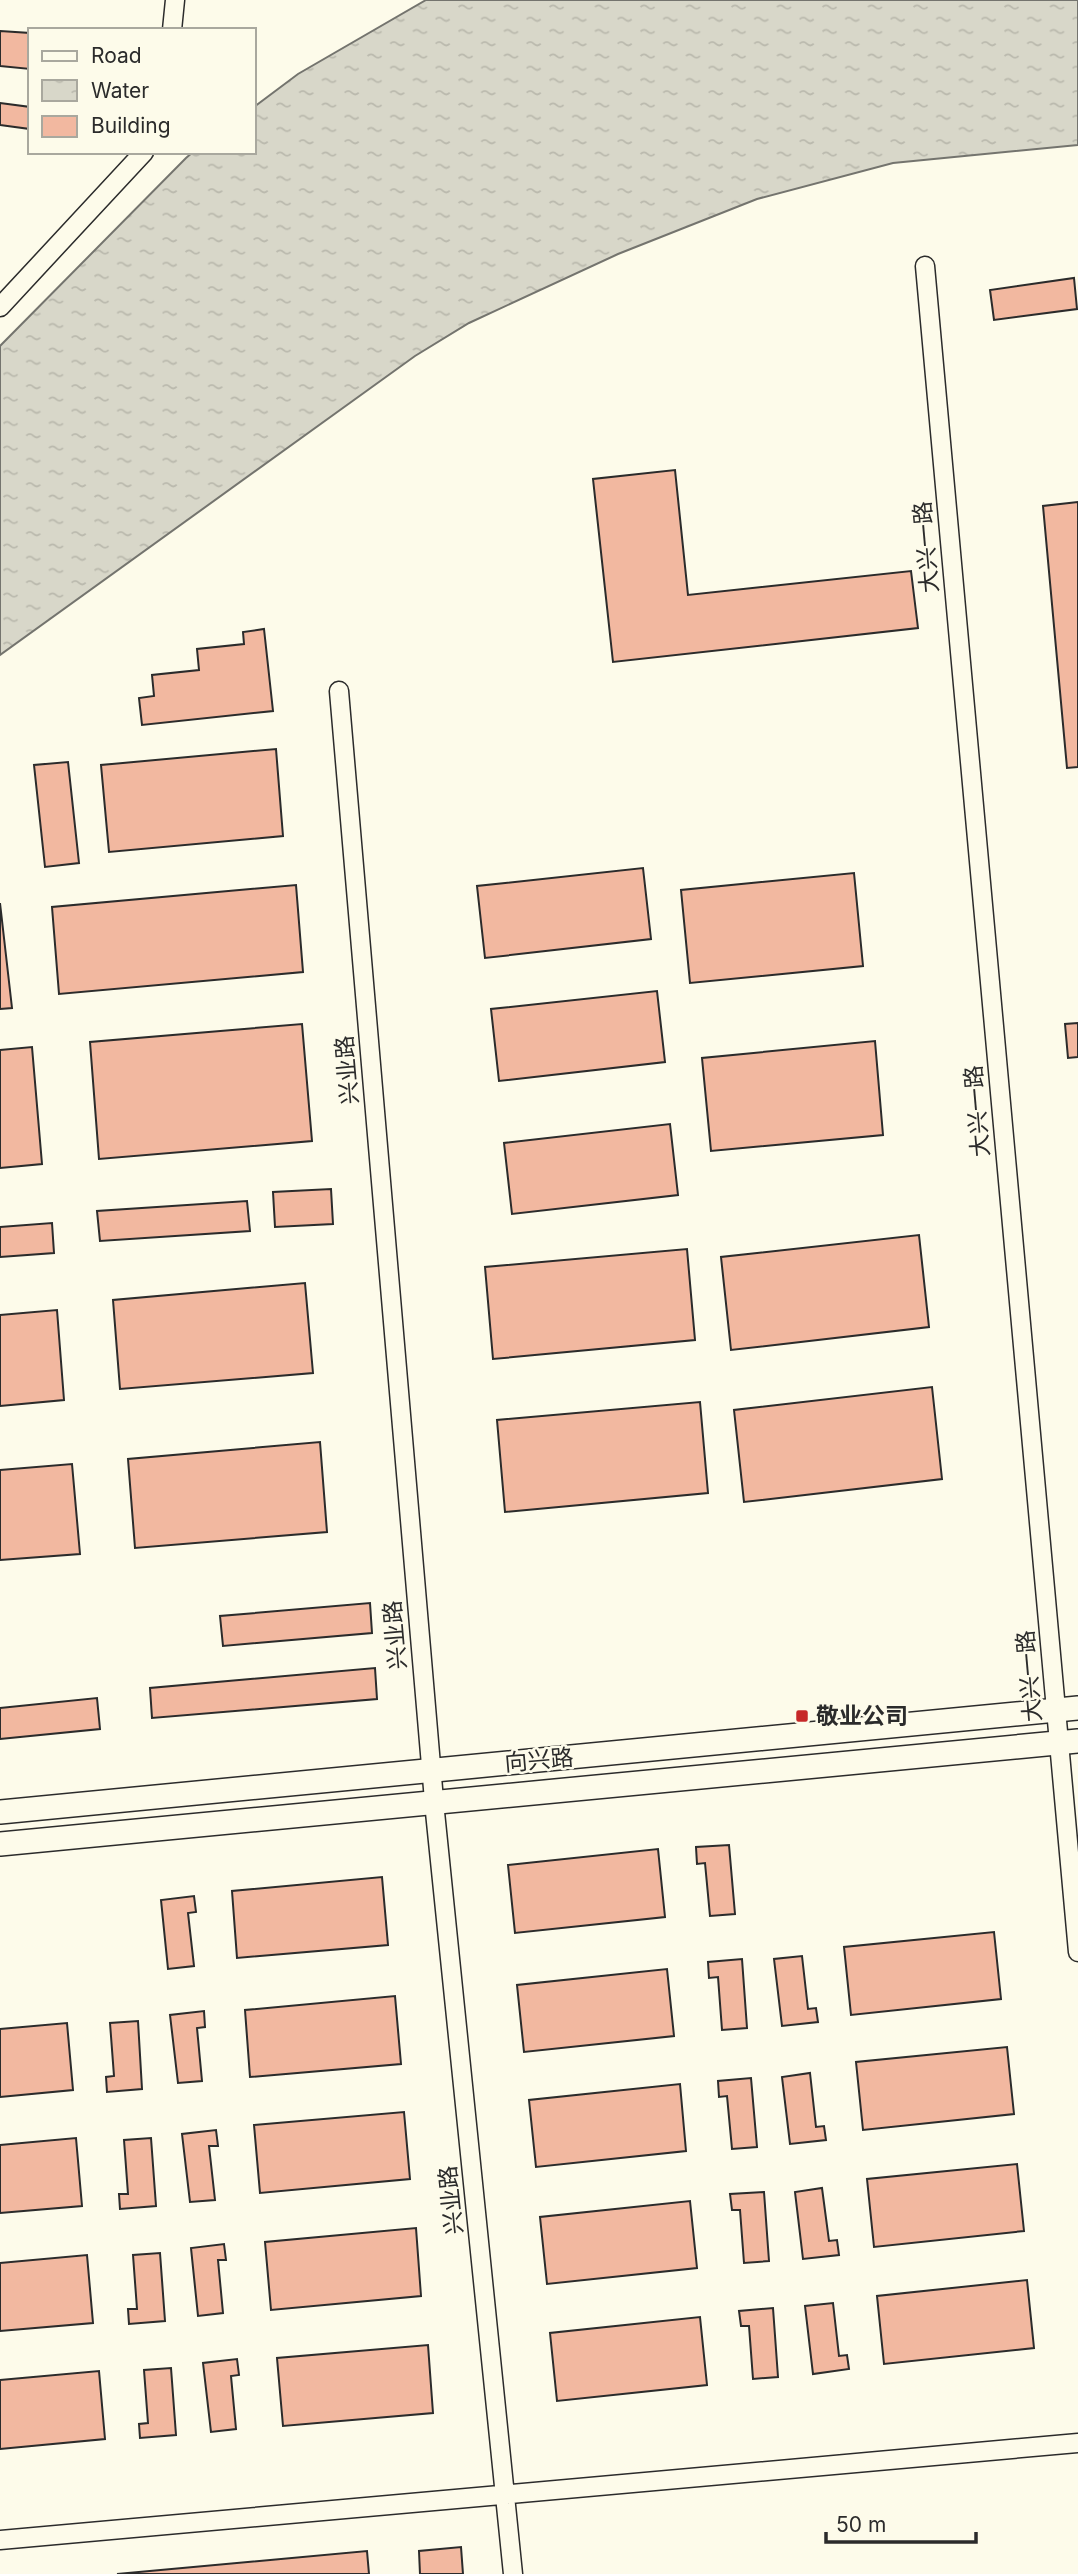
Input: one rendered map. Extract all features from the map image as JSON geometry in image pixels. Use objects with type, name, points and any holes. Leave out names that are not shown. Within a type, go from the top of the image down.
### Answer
[{"type":"street","points":[[172,28],[175,0]]},
{"type":"street","points":[[0,307],[142,154]]},
{"type":"street","name":"大兴一路","points":[[925,266],[1067,1709],[1078,1952]]},
{"type":"street","name":"兴业路","points":[[340,691],[432,1770],[513,2574]]},
{"type":"street","name":"向兴路","points":[[0,1812],[1067,1709]]},
{"type":"street","name":"向兴路","points":[[0,1844],[1069,1742]]},
{"type":"street","points":[[0,2540],[1078,2443]]},
{"type":"water","points":[[426,0],[1078,0],[1078,145],[893,163],[757,199],[618,254],[469,323],[415,356],[0,655],[0,346],[191,154],[256,154],[256,106],[298,74]]},
{"type":"building","points":[[0,31],[28,33],[28,69],[0,66]]},
{"type":"building","points":[[0,103],[28,107],[28,129],[0,125]]},
{"type":"building","points":[[1074,278],[1077,309],[994,320],[990,290]]},
{"type":"building","points":[[675,470],[688,595],[911,571],[918,628],[613,662],[593,479]]},
{"type":"building","points":[[1078,502],[1078,767],[1067,768],[1043,506]]},
{"type":"building","points":[[264,629],[273,711],[142,725],[139,698],[154,696],[152,675],[199,670],[197,649],[244,644],[243,632]]},
{"type":"building","points":[[276,749],[283,836],[109,852],[101,765]]},
{"type":"building","points":[[68,762],[79,863],[45,867],[34,765]]},
{"type":"building","points":[[643,868],[651,939],[485,958],[477,886]]},
{"type":"building","points":[[854,873],[863,966],[690,983],[681,890]]},
{"type":"building","points":[[296,885],[303,972],[59,994],[52,907]]},
{"type":"building","points":[[0,903],[12,1008],[0,1009]]},
{"type":"building","points":[[657,991],[665,1062],[499,1081],[491,1009]]},
{"type":"building","points":[[1078,1023],[1078,1057],[1068,1058],[1065,1024]]},
{"type":"building","points":[[302,1024],[312,1141],[99,1159],[90,1042]]},
{"type":"building","points":[[875,1041],[883,1135],[711,1151],[702,1058]]},
{"type":"building","points":[[32,1047],[42,1164],[0,1168],[0,1050]]},
{"type":"building","points":[[670,1124],[678,1195],[512,1214],[504,1143]]},
{"type":"building","points":[[331,1189],[333,1224],[275,1227],[273,1192]]},
{"type":"building","points":[[247,1201],[250,1231],[100,1241],[97,1211]]},
{"type":"building","points":[[52,1223],[54,1253],[0,1257],[0,1227]]},
{"type":"building","points":[[919,1235],[929,1327],[731,1350],[721,1257]]},
{"type":"building","points":[[687,1249],[695,1340],[493,1359],[485,1267]]},
{"type":"building","points":[[305,1283],[313,1373],[120,1389],[113,1300]]},
{"type":"building","points":[[57,1310],[64,1400],[0,1406],[0,1315]]},
{"type":"building","points":[[932,1387],[942,1479],[744,1502],[734,1410]]},
{"type":"building","points":[[700,1402],[708,1493],[505,1512],[497,1420]]},
{"type":"building","points":[[320,1442],[327,1532],[135,1548],[128,1459]]},
{"type":"building","points":[[72,1464],[80,1554],[0,1560],[0,1470]]},
{"type":"building","points":[[370,1603],[372,1633],[223,1646],[220,1616]]},
{"type":"building","points":[[375,1668],[377,1699],[152,1718],[150,1688]]},
{"type":"building","points":[[97,1698],[100,1729],[0,1739],[0,1708]]},
{"type":"building","points":[[729,1845],[735,1914],[710,1916],[705,1863],[697,1864],[696,1847]]},
{"type":"building","points":[[658,1849],[665,1917],[515,1933],[508,1865]]},
{"type":"building","points":[[382,1877],[388,1945],[237,1958],[232,1891]]},
{"type":"building","points":[[194,1896],[196,1912],[188,1913],[194,1966],[168,1969],[161,1900]]},
{"type":"building","points":[[994,1932],[1001,1999],[851,2015],[844,1947]]},
{"type":"building","points":[[802,1956],[808,2009],[816,2008],[818,2022],[782,2026],[774,1959]]},
{"type":"building","points":[[742,1959],[747,2028],[722,2030],[718,1977],[709,1978],[708,1962]]},
{"type":"building","points":[[667,1969],[674,2036],[524,2052],[517,1985]]},
{"type":"building","points":[[395,1996],[401,2064],[250,2077],[245,2010]]},
{"type":"building","points":[[204,2011],[205,2027],[197,2028],[202,2081],[178,2083],[170,2015]]},
{"type":"building","points":[[138,2021],[142,2089],[107,2092],[106,2077],[114,2076],[110,2023]]},
{"type":"building","points":[[67,2023],[73,2090],[0,2097],[0,2029]]},
{"type":"building","points":[[1007,2047],[1014,2114],[863,2130],[856,2062]]},
{"type":"building","points":[[810,2073],[816,2127],[824,2126],[826,2140],[790,2144],[782,2077]]},
{"type":"building","points":[[751,2078],[757,2147],[732,2149],[727,2096],[719,2097],[718,2081]]},
{"type":"building","points":[[680,2084],[686,2151],[536,2167],[529,2100]]},
{"type":"building","points":[[404,2112],[410,2179],[260,2193],[254,2125]]},
{"type":"building","points":[[216,2130],[218,2146],[209,2146],[215,2200],[190,2202],[182,2134]]},
{"type":"building","points":[[76,2138],[82,2206],[0,2213],[0,2145]]},
{"type":"building","points":[[151,2138],[156,2206],[120,2209],[119,2194],[128,2194],[124,2140]]},
{"type":"building","points":[[1017,2164],[1024,2231],[874,2247],[867,2179]]},
{"type":"building","points":[[822,2188],[829,2241],[837,2240],[839,2255],[803,2259],[795,2192]]},
{"type":"building","points":[[764,2192],[769,2261],[744,2263],[740,2210],[732,2210],[730,2194]]},
{"type":"building","points":[[690,2201],[697,2268],[547,2284],[540,2217]]},
{"type":"building","points":[[416,2228],[421,2296],[271,2310],[265,2242]]},
{"type":"building","points":[[224,2244],[226,2260],[218,2260],[223,2313],[198,2316],[191,2248]]},
{"type":"building","points":[[160,2253],[165,2321],[129,2324],[128,2309],[137,2309],[133,2255]]},
{"type":"building","points":[[87,2255],[93,2323],[0,2331],[0,2263]]},
{"type":"building","points":[[1027,2280],[1034,2348],[884,2364],[877,2296]]},
{"type":"building","points":[[833,2303],[839,2356],[847,2355],[849,2369],[813,2374],[805,2306]]},
{"type":"building","points":[[773,2308],[778,2377],[753,2379],[749,2326],[741,2326],[739,2311]]},
{"type":"building","points":[[700,2317],[707,2385],[557,2401],[550,2333]]},
{"type":"building","points":[[428,2345],[433,2413],[283,2426],[277,2358]]},
{"type":"building","points":[[237,2359],[239,2375],[231,2376],[236,2429],[211,2432],[203,2363]]},
{"type":"building","points":[[171,2368],[176,2435],[140,2438],[139,2424],[148,2423],[144,2370]]},
{"type":"building","points":[[99,2371],[105,2439],[0,2449],[0,2380]]},
{"type":"building","points":[[461,2547],[463,2574],[420,2574],[419,2551]]},
{"type":"building","points":[[367,2551],[369,2574],[117,2574]]},
{"type":"place","name":"敬业公司","points":[[802,1716]]}]
